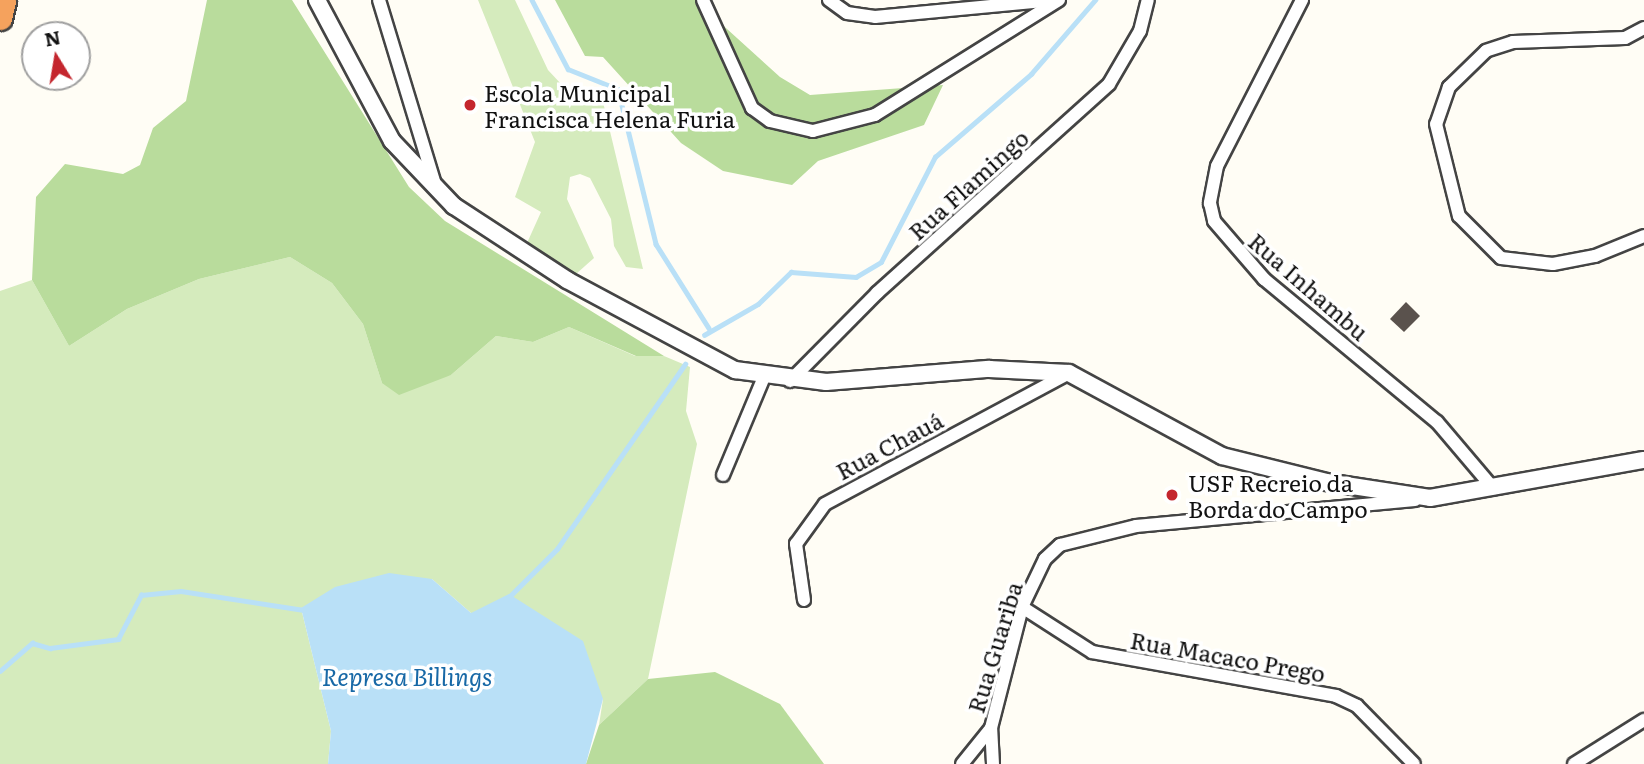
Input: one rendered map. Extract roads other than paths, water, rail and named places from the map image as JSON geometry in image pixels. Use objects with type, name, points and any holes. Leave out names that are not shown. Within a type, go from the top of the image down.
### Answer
[{"type":"highway","points":[[0,18],[4,0]]},
{"type":"street","points":[[317,0],[404,157],[437,189],[484,229],[567,280],[707,359],[764,377],[789,381],[1020,368],[1069,373],[1222,456],[1326,482],[1430,498],[1644,460]]},
{"type":"street","points":[[379,0],[417,132],[437,189]]},
{"type":"street","points":[[703,0],[752,108],[770,121],[813,131],[875,115],[1059,0]]},
{"type":"street","points":[[830,0],[847,13],[875,17],[1054,0]]},
{"type":"street","name":"Rua Flamingo","points":[[789,381],[877,293],[1109,84],[1140,31],[1148,0]]},
{"type":"street","name":"Rua Inhambu","points":[[1302,0],[1217,166],[1210,203],[1214,221],[1264,279],[1437,422],[1493,488]]},
{"type":"street","points":[[1644,29],[1625,38],[1513,41],[1486,51],[1449,87],[1436,124],[1459,216],[1501,258],[1553,264],[1595,256],[1644,236]]},
{"type":"street","points":[[404,157],[417,132]]},
{"type":"street","name":"Rua Chauá","points":[[804,600],[793,561],[796,544],[825,504],[1069,373]]},
{"type":"street","points":[[723,475],[764,377]]},
{"type":"street","name":"Rua Guariba","points":[[993,764],[991,729],[1022,607],[1045,559],[1080,537],[1430,498]]},
{"type":"street","name":"Rua Macaco Prego","points":[[1022,607],[1092,652],[1336,696],[1357,706],[1415,764]]},
{"type":"street","points":[[1574,764],[1644,720]]},
{"type":"street","points":[[962,764],[991,729]]},
{"type":"water","name":"Represa Billings","points":[[389,573],[432,579],[471,613],[509,594],[583,641],[603,699],[586,764],[328,764],[331,731],[301,608],[335,587]]},
{"type":"waterway","points":[[532,0],[568,69],[618,89],[656,244],[709,328]]},
{"type":"waterway","points":[[704,335],[758,304],[791,272],[856,277],[881,262],[935,157],[1031,74],[1095,0]]},
{"type":"waterway","points":[[507,599],[557,549],[685,364]]},
{"type":"waterway","points":[[0,671],[32,643],[50,648],[118,639],[141,595],[181,591],[304,610]]},
{"type":"place","name":"Escola Municipal Francisca Helena Furia","points":[[470,105]]},
{"type":"place","name":"USF Recreio da Borda do Campo","points":[[1172,495]]}]
